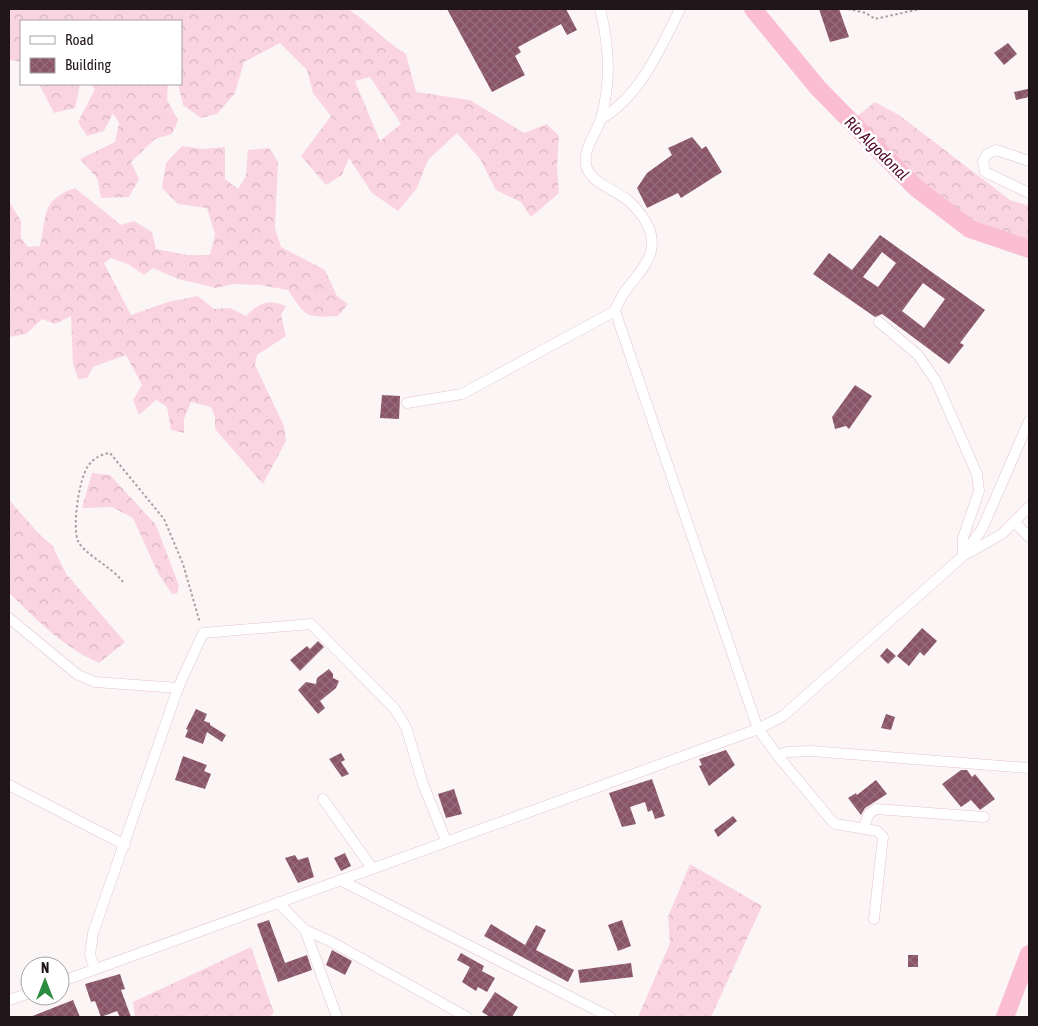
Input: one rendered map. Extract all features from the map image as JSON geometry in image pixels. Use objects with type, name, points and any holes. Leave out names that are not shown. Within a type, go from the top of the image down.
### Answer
[{"type":"street","points":[[407,403],[462,394],[615,311],[624,292],[649,261],[653,244],[648,227],[631,202],[591,176],[586,165],[590,140],[601,119],[608,79],[608,56],[600,9]]},
{"type":"street","points":[[601,119],[624,103],[637,88],[680,9]]},
{"type":"street","points":[[1029,161],[996,150],[987,154],[983,161],[985,172],[1029,192]]},
{"type":"street","points":[[615,311],[758,728],[778,756],[831,820],[836,824],[881,833],[884,842],[874,919]]},
{"type":"street","points":[[879,322],[918,355],[936,381],[977,474],[978,491],[963,538],[963,556]]},
{"type":"street","points":[[70,978],[758,728],[783,716],[963,556],[982,529],[1029,421]]},
{"type":"street","points":[[963,556],[987,544],[1029,507]]},
{"type":"street","points":[[1014,522],[1029,538]]},
{"type":"street","points":[[9,618],[78,675],[95,682],[178,688]]},
{"type":"street","points":[[94,969],[90,955],[92,932],[125,845],[178,688],[203,633],[311,624],[394,708],[406,727],[423,784],[446,841]]},
{"type":"street","points":[[778,756],[787,752],[810,751],[1029,768]]},
{"type":"street","points":[[9,785],[125,845]]},
{"type":"street","points":[[323,799],[372,868]]},
{"type":"street","points":[[863,828],[869,814],[876,809],[984,817]]},
{"type":"street","points":[[340,880],[610,1017]]},
{"type":"street","points":[[278,902],[305,930],[330,941],[467,1017]]},
{"type":"street","points":[[305,930],[337,1017]]},
{"type":"path","points":[[848,9],[866,13],[875,19],[920,9]]},
{"type":"path","points":[[864,9],[866,13]]},
{"type":"path","points":[[123,582],[115,571],[78,542],[74,523],[87,468],[103,454],[110,453],[164,519],[183,564],[203,633]]},
{"type":"green space","points":[[9,9],[348,9],[406,54],[416,92],[470,100],[524,133],[547,124],[559,136],[557,167],[559,193],[531,217],[521,202],[496,190],[480,159],[457,133],[428,160],[417,188],[398,211],[372,193],[349,158],[342,175],[326,185],[301,156],[331,116],[313,93],[307,70],[280,43],[244,62],[235,93],[217,114],[201,118],[183,105],[178,85],[182,85],[182,20],[20,20],[20,62],[9,60]],"holes":[[[370,77],[401,124],[380,141],[355,81]]]},
{"type":"green space","points":[[40,85],[80,85],[75,108],[54,113]]},
{"type":"green space","points":[[91,85],[168,85],[167,100],[178,120],[172,134],[155,139],[131,162],[139,179],[129,197],[101,198],[97,178],[80,159],[115,142],[119,123],[113,113],[104,131],[87,136],[78,122],[95,89]]},
{"type":"green space","points":[[875,102],[899,115],[1010,200],[1029,206],[1029,247],[971,228],[916,184],[852,120]]},
{"type":"green space","points":[[182,146],[204,149],[225,147],[225,179],[238,189],[246,176],[248,150],[269,148],[278,162],[275,228],[281,247],[325,270],[337,296],[348,304],[338,316],[312,316],[303,311],[288,290],[260,285],[233,284],[216,288],[178,279],[153,268],[144,275],[128,264],[111,258],[104,263],[131,315],[168,302],[198,296],[214,309],[230,308],[246,316],[264,303],[269,302],[286,306],[281,315],[286,336],[257,355],[255,365],[284,426],[286,441],[263,484],[215,429],[215,417],[211,407],[191,402],[184,419],[184,433],[171,430],[167,407],[156,400],[139,415],[133,400],[142,385],[126,355],[93,367],[87,378],[78,379],[73,364],[71,316],[55,324],[42,319],[26,334],[9,337],[9,201],[21,221],[21,238],[28,247],[40,246],[45,218],[50,204],[56,198],[75,188],[121,225],[134,221],[152,232],[156,249],[187,255],[210,255],[215,234],[207,208],[178,204],[162,188],[166,163]]},
{"type":"green space","points":[[92,473],[110,475],[156,525],[179,586],[177,593],[172,594],[158,573],[133,518],[112,507],[82,508]]},
{"type":"green space","points":[[9,500],[41,536],[52,545],[67,575],[125,642],[99,663],[62,641],[9,593]]},
{"type":"green space","points":[[690,864],[762,906],[711,1017],[638,1017],[670,943],[668,917]]},
{"type":"green space","points":[[251,947],[274,1013],[268,1017],[135,1017],[133,1002]]},
{"type":"building","points":[[447,9],[566,9],[577,30],[567,35],[561,24],[518,47],[521,52],[515,56],[525,75],[492,92]]},
{"type":"building","points":[[819,9],[839,9],[849,37],[830,42]]},
{"type":"building","points":[[1008,43],[1017,54],[1004,65],[994,53]]},
{"type":"building","points":[[1028,89],[1029,97],[1016,100],[1014,92]]},
{"type":"building","points":[[692,137],[702,149],[706,146],[722,172],[681,198],[678,193],[647,208],[637,188],[647,173],[672,155],[668,148]]},
{"type":"building","points":[[880,235],[985,310],[960,343],[964,345],[949,364],[882,314],[875,317],[813,274],[829,253],[852,270]],"holes":[[[882,252],[896,263],[878,287],[863,277]],[[923,283],[945,299],[924,328],[902,311]]]},
{"type":"building","points":[[855,385],[872,396],[849,429],[846,426],[835,429],[832,417]]},
{"type":"building","points":[[382,395],[400,396],[399,419],[380,418]]},
{"type":"building","points":[[922,628],[937,641],[924,656],[920,652],[909,666],[897,656]]},
{"type":"building","points":[[318,641],[324,647],[300,671],[290,660],[307,646],[310,649]]},
{"type":"building","points":[[887,648],[896,656],[888,664],[880,656]]},
{"type":"building","points":[[329,669],[333,674],[333,678],[339,681],[336,688],[320,701],[325,708],[318,714],[298,690],[306,682],[316,684],[317,678]]},
{"type":"building","points":[[196,709],[207,714],[204,721],[210,723],[210,725],[226,735],[222,742],[207,732],[203,744],[185,737],[188,730],[186,729]]},
{"type":"building","points":[[886,714],[895,717],[891,730],[881,728]]},
{"type":"building","points":[[726,750],[735,765],[709,786],[699,766],[702,765],[699,759]]},
{"type":"building","points":[[341,753],[345,760],[341,762],[349,774],[342,777],[329,759]]},
{"type":"building","points":[[183,756],[207,765],[204,771],[211,774],[205,789],[175,780]]},
{"type":"building","points":[[961,770],[967,770],[972,777],[975,774],[995,799],[980,810],[971,800],[961,807],[942,784]]},
{"type":"building","points":[[652,779],[665,816],[655,819],[652,810],[648,812],[645,802],[630,807],[636,824],[622,827],[609,793]]},
{"type":"building","points":[[876,780],[887,794],[865,808],[861,815],[848,798],[856,793],[857,795]]},
{"type":"building","points":[[454,789],[462,814],[446,818],[438,794]]},
{"type":"building","points":[[733,816],[737,821],[718,837],[714,830]]},
{"type":"building","points":[[345,853],[351,866],[341,871],[334,858]]},
{"type":"building","points":[[295,855],[298,860],[308,857],[314,877],[298,883],[285,858]]},
{"type":"building","points":[[269,920],[285,963],[307,955],[312,970],[278,982],[257,924]]},
{"type":"building","points":[[622,920],[631,946],[618,951],[608,925]]},
{"type":"building","points":[[491,924],[525,945],[536,925],[546,930],[536,950],[574,970],[568,982],[484,936]]},
{"type":"building","points":[[332,950],[352,961],[345,975],[326,965]]},
{"type":"building","points":[[461,953],[484,966],[482,971],[495,978],[487,992],[478,987],[476,991],[462,982],[470,967],[457,960]]},
{"type":"building","points":[[908,955],[918,955],[918,967],[908,967]]},
{"type":"building","points":[[631,963],[633,977],[580,983],[578,970]]},
{"type":"building","points":[[120,974],[125,989],[121,990],[131,1017],[120,1017],[117,1011],[101,1017],[95,1001],[91,1002],[85,984]]},
{"type":"building","points":[[495,992],[518,1007],[512,1017],[490,1017],[482,1012]]},
{"type":"building","points":[[73,1000],[80,1017],[30,1017],[58,1006],[70,1006],[70,1001]]},
{"type":"waterway","name":"Río Algodonal","points":[[753,9],[818,88],[915,187],[970,229],[1029,249]]},
{"type":"waterway","name":"Río Algodonal","points":[[1005,1017],[1029,954]]}]
